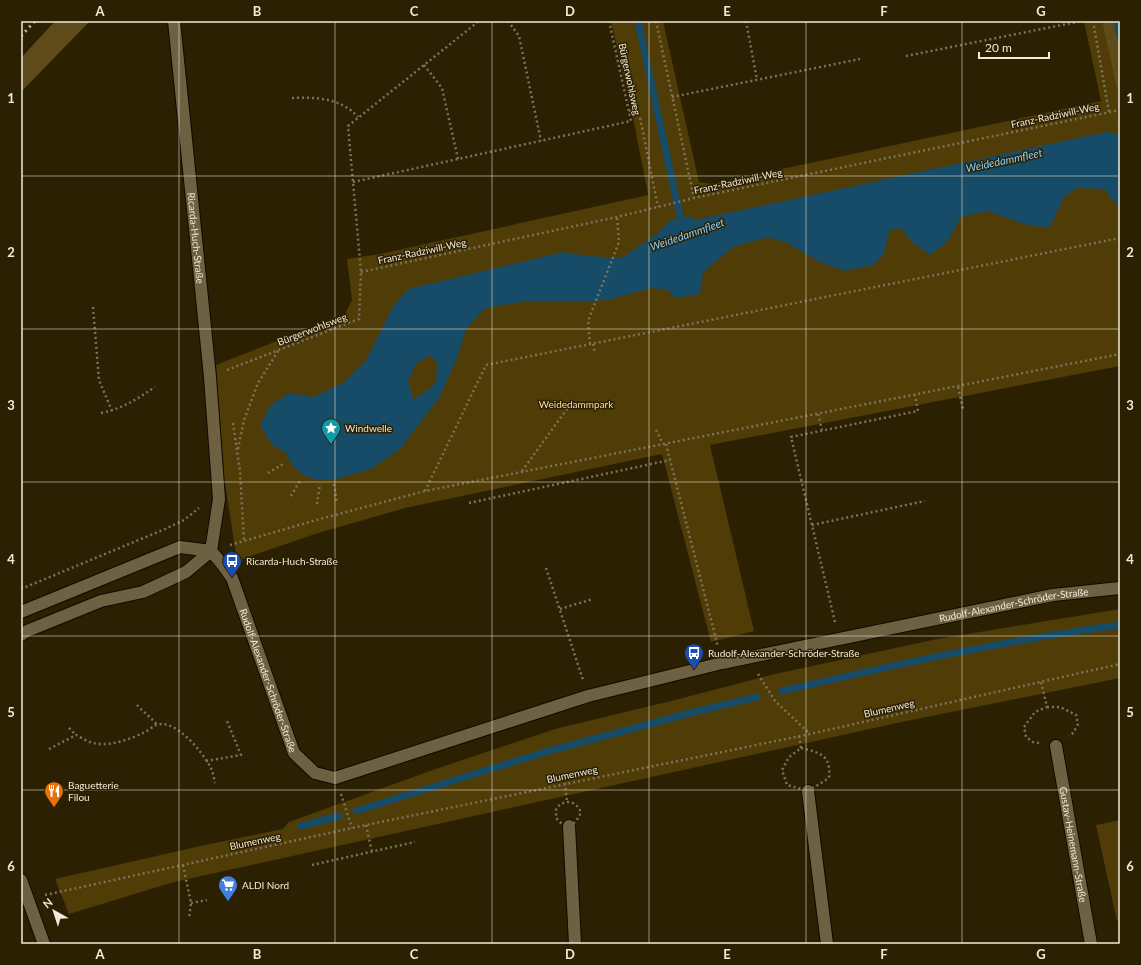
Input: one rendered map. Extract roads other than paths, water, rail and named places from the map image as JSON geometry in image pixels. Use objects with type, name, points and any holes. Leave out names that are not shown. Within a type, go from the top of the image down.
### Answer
[{"type":"street","name":"Ricarda-Huch-Straße","points":[[174,21],[210,376],[219,498],[211,551]]},
{"type":"street","points":[[21,612],[180,547],[211,551]]},
{"type":"street","points":[[21,635],[27,630],[101,601],[143,592],[186,572],[211,551]]},
{"type":"street","name":"Rudolf-Alexander-Schröder-Straße","points":[[211,551],[232,578],[294,753],[315,774],[335,778],[588,696],[722,663],[1053,595],[1120,588]]},
{"type":"street","name":"Gustav-Heinemann-Straße","points":[[1056,746],[1091,944]]},
{"type":"street","points":[[808,792],[826,944]]},
{"type":"street","points":[[568,826],[575,944]]},
{"type":"street","points":[[21,880],[44,944]]},
{"type":"water","name":"Weidedammfleet","points":[[1106,132],[1120,134],[1120,209],[1104,189],[1077,188],[1064,197],[1050,227],[1030,226],[988,211],[961,217],[948,241],[930,255],[910,240],[901,228],[889,231],[884,254],[873,265],[845,271],[820,262],[785,242],[768,237],[733,247],[703,272],[700,294],[674,298],[668,290],[651,288],[608,300],[576,302],[527,301],[485,308],[466,329],[457,358],[439,398],[399,450],[371,469],[333,480],[314,479],[304,475],[296,469],[286,453],[272,445],[260,425],[271,405],[289,393],[313,397],[344,382],[366,361],[392,308],[408,289],[563,252],[587,256],[622,258],[658,233],[671,220],[689,216],[695,220]],"holes":[[[429,355],[437,362],[436,383],[414,400],[408,382],[415,365]]]},
{"type":"waterway","name":"Weidedammfleet","points":[[638,21],[682,226]]},
{"type":"waterway","points":[[1117,21],[1120,36]]},
{"type":"waterway","points":[[782,691],[992,646],[1120,625]]},
{"type":"waterway","points":[[356,811],[545,752],[698,711],[757,697]]},
{"type":"waterway","points":[[301,826],[339,816]]},
{"type":"railway","points":[[21,36],[35,21]]},
{"type":"place","name":"Windwelle","points":[[331,445]]},
{"type":"place","name":"Ricarda-Huch-Straße","points":[[232,578]]},
{"type":"place","name":"Rudolf-Alexander-Schröder-Straße","points":[[694,670]]},
{"type":"place","name":"Baguetterie Filou","points":[[54,808]]},
{"type":"place","name":"ALDI Nord","points":[[228,902]]},
{"type":"park label","name":"Weidedammpark","points":[[576,404]]}]
